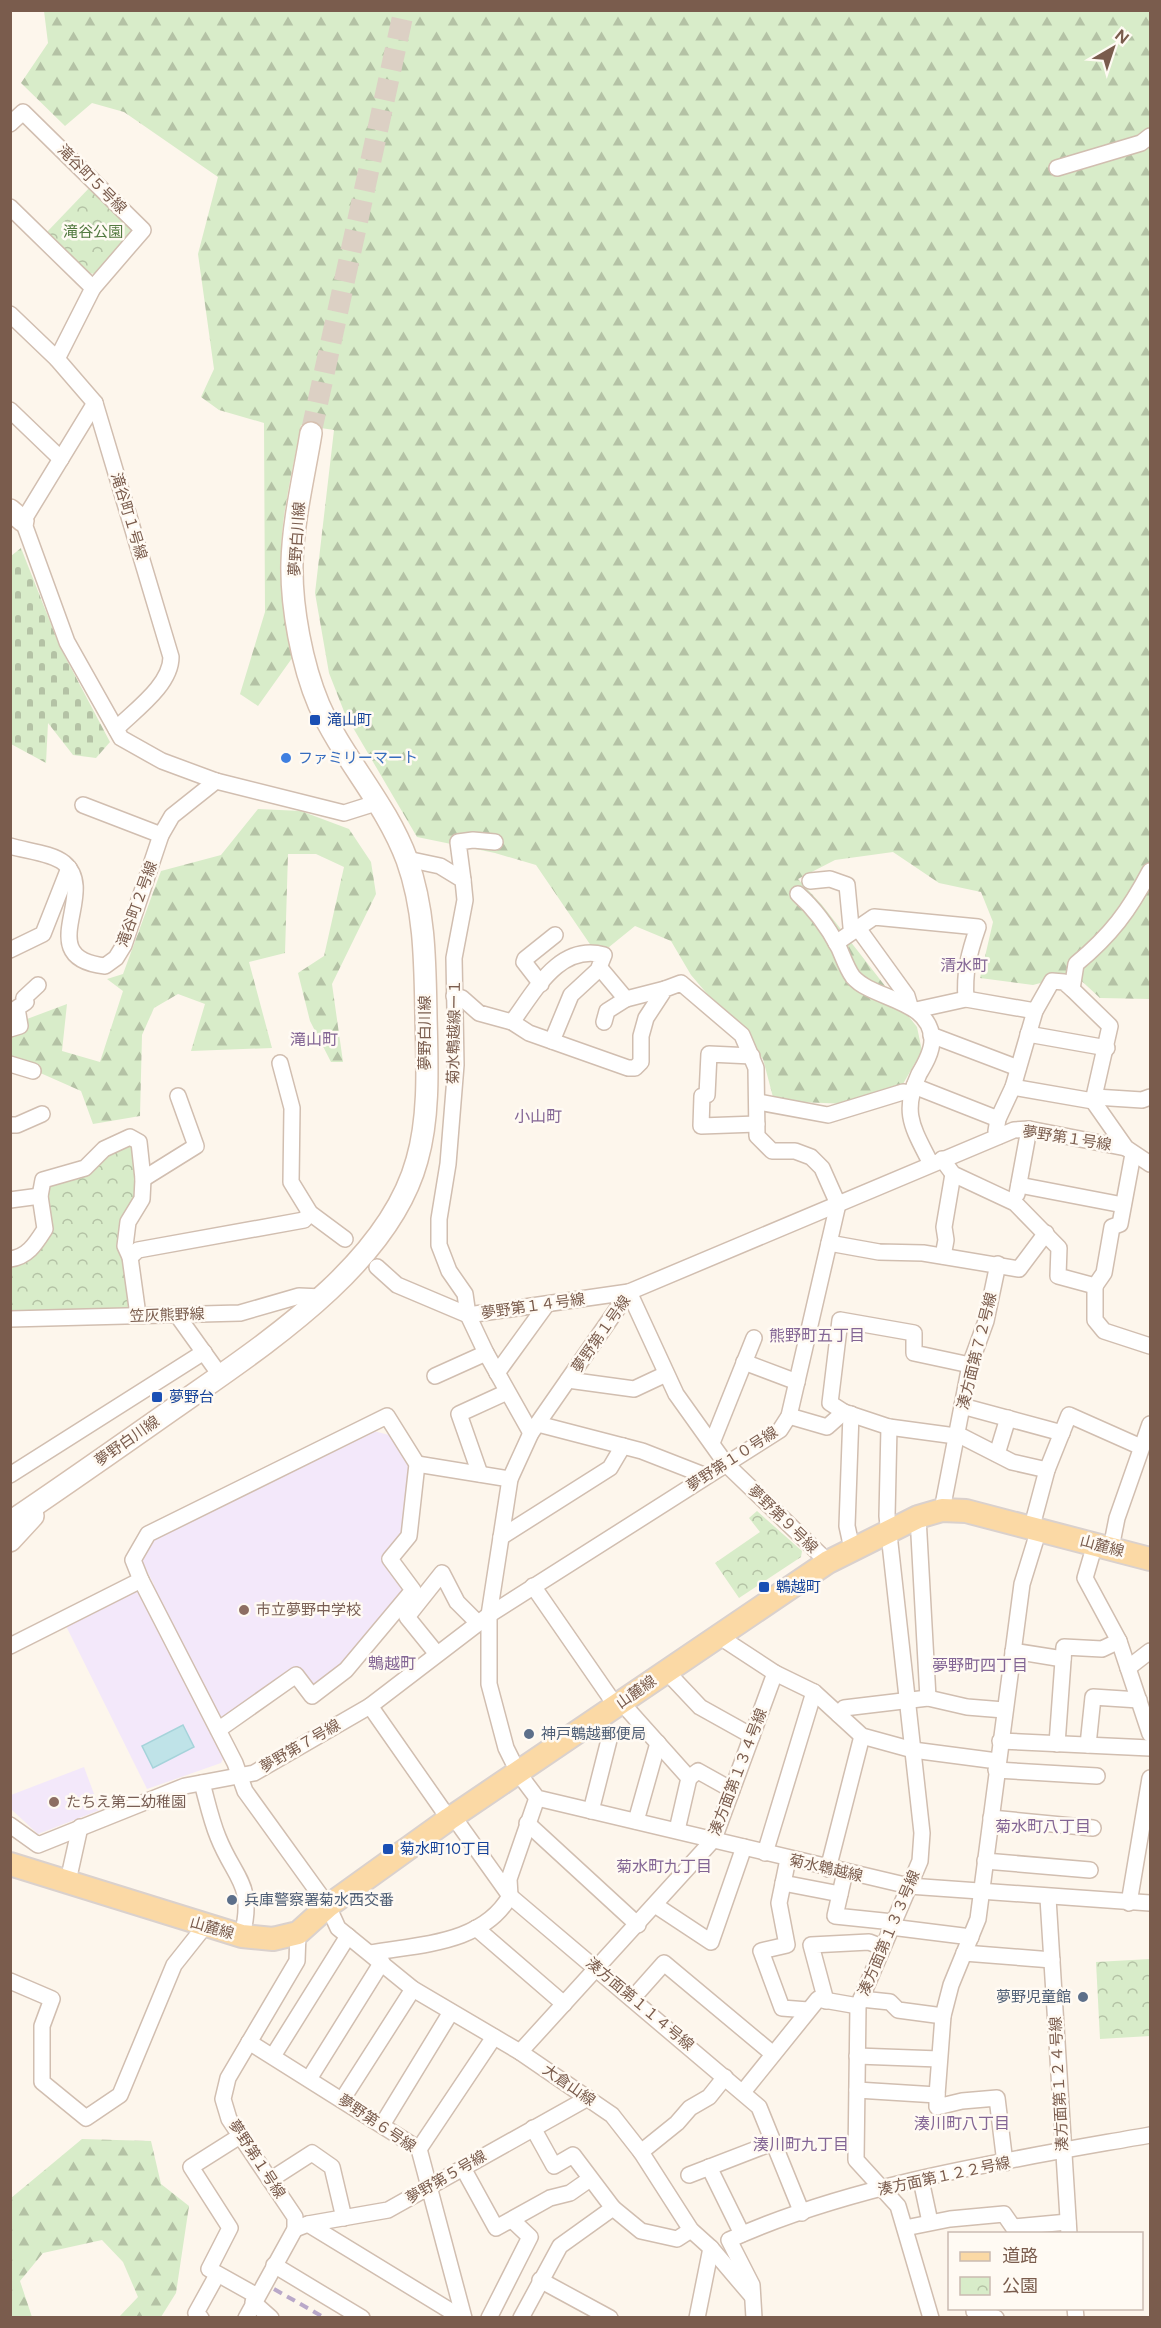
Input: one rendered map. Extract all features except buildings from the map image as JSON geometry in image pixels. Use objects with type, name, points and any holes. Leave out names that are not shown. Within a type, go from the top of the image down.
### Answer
[{"type":"main road","name":"山麓線","points":[[10,1864],[242,1936],[273,1939],[298,1933],[328,1906],[451,1817],[519,1774],[717,1635],[828,1562],[918,1517],[942,1510],[966,1511],[1150,1558]]},
{"type":"street","name":"滝谷町５号線","points":[[10,124],[23,112],[143,230],[93,288]]},
{"type":"street","points":[[1057,168],[1141,143],[1150,136]]},
{"type":"street","points":[[10,207],[93,288],[57,359]]},
{"type":"street","name":"滝谷町１号線","points":[[10,314],[57,359],[95,403],[171,657],[171,670],[164,680],[116,729]]},
{"type":"street","points":[[95,403],[61,459],[17,516],[67,642],[122,738],[162,760],[216,780],[344,813],[379,802]]},
{"type":"street","points":[[10,410],[61,459]]},
{"type":"street","name":"夢野白川線","points":[[10,1522],[220,1375],[322,1297],[369,1250],[385,1227],[400,1202],[419,1150],[423,1129],[426,1038],[424,944],[418,900],[407,859],[379,802],[320,705],[299,634],[292,565],[299,499],[311,433]]},
{"type":"street","name":"滝谷町２号線","points":[[69,868],[75,876],[76,890],[67,933],[73,952],[89,965],[105,966],[116,958],[124,945],[161,835],[172,816],[216,780]]},
{"type":"street","points":[[83,805],[161,835]]},
{"type":"street","name":"菊水鵯越線ー１","points":[[468,1315],[465,1294],[449,1271],[439,1245],[439,1219],[448,1164],[456,1065],[454,958],[465,900],[458,842],[473,840],[495,842]]},
{"type":"street","points":[[10,846],[62,861],[69,868],[43,934],[10,950]]},
{"type":"street","points":[[407,859],[440,866],[463,880]]},
{"type":"street","points":[[1068,986],[1076,964],[1107,939],[1136,898],[1150,871]]},
{"type":"street","points":[[810,881],[830,879],[847,885],[851,927],[860,931],[907,996],[931,1035],[1018,1068]]},
{"type":"street","points":[[798,894],[816,910],[854,977],[869,988],[913,1008],[966,999],[1035,1011]]},
{"type":"street","points":[[836,944],[874,916],[978,927],[967,957],[966,999]]},
{"type":"street","points":[[541,984],[524,962],[555,935]]},
{"type":"street","points":[[512,1022],[557,963],[592,951],[604,955],[600,968],[571,995],[552,1041]]},
{"type":"street","points":[[600,968],[626,999]]},
{"type":"street","points":[[999,1136],[996,1131],[998,1119],[1013,1086],[1035,1011],[1052,981],[1068,986],[1110,1026],[1094,1099],[1130,1151],[1150,1164]]},
{"type":"street","points":[[604,1022],[607,1011],[626,999],[681,983],[742,1035],[756,1068],[757,1136],[772,1151],[795,1151],[811,1157],[822,1168],[838,1204]]},
{"type":"street","points":[[10,1029],[20,1026],[16,1008],[26,1002],[24,998],[38,985]]},
{"type":"street","points":[[454,996],[462,998],[479,1013],[512,1022],[529,1033],[618,1066],[635,1068],[643,1055],[641,1036],[646,1018],[665,989]]},
{"type":"street","points":[[1028,1034],[1107,1048]]},
{"type":"street","points":[[931,1035],[929,1054],[912,1090],[912,1125],[936,1161],[953,1174],[1015,1203],[1046,1233],[1059,1248],[1058,1276],[1095,1286]]},
{"type":"street","points":[[752,1056],[709,1054],[707,1095],[702,1096],[701,1126],[757,1124]]},
{"type":"street","points":[[280,1063],[292,1108],[291,1182],[310,1213],[345,1239]]},
{"type":"street","points":[[10,1064],[33,1071]]},
{"type":"street","points":[[1013,1086],[1094,1099],[1142,1100],[1150,1097]]},
{"type":"street","points":[[758,1102],[828,1115],[912,1090],[998,1119]]},
{"type":"street","points":[[143,1179],[196,1146],[178,1096]]},
{"type":"street","points":[[10,1125],[17,1125],[42,1114]]},
{"type":"street","points":[[1015,1203],[1029,1129]]},
{"type":"street","name":"夢野第１号線","points":[[519,1774],[506,1748],[489,1684],[483,1619],[501,1537],[510,1479],[535,1428],[629,1292],[1014,1130],[1029,1129],[1130,1151]]},
{"type":"street","points":[[10,1259],[20,1258],[35,1245],[45,1229],[40,1196],[43,1180],[85,1168],[104,1149],[130,1137],[139,1142],[143,1179],[142,1199],[128,1222],[125,1246],[130,1257],[138,1316]]},
{"type":"street","points":[[1130,1151],[1120,1224],[1112,1227],[1104,1274],[1095,1286],[1095,1320],[1104,1331],[1150,1346]]},
{"type":"street","points":[[943,1256],[946,1240],[944,1227],[953,1174]]},
{"type":"street","points":[[1019,1185],[1123,1205]]},
{"type":"street","points":[[10,1200],[40,1196]]},
{"type":"street","name":"夢野第１０号線","points":[[483,1619],[780,1430],[789,1416],[838,1204]]},
{"type":"street","points":[[130,1257],[138,1250],[304,1220],[310,1213]]},
{"type":"street","points":[[829,1242],[879,1252],[943,1256],[1019,1269],[1046,1233]]},
{"type":"street","name":"湊方面第７２号線","points":[[942,1510],[970,1365],[986,1321],[998,1264]]},
{"type":"street","name":"夢野第１４号線","points":[[377,1267],[397,1285],[468,1315],[629,1292]]},
{"type":"street","name":"夢野第９号線","points":[[629,1292],[675,1394],[726,1464],[828,1562]]},
{"type":"street","name":"笠灰熊野線","points":[[10,1319],[240,1313],[298,1296],[322,1297]]},
{"type":"street","points":[[497,1373],[547,1304]]},
{"type":"street","points":[[177,1315],[220,1375]]},
{"type":"street","points":[[468,1315],[507,1392],[535,1428],[623,1446],[706,1476]]},
{"type":"street","points":[[970,1365],[914,1353],[914,1333],[840,1320],[831,1403],[847,1413],[889,1427],[963,1437],[1012,1462],[1047,1470]]},
{"type":"street","points":[[712,1443],[754,1338]]},
{"type":"street","points":[[10,1475],[204,1352]]},
{"type":"street","points":[[435,1376],[486,1353]]},
{"type":"street","points":[[744,1362],[797,1383]]},
{"type":"street","points":[[568,1380],[634,1389],[666,1374]]},
{"type":"street","points":[[480,1474],[459,1414],[507,1392]]},
{"type":"street","points":[[962,1406],[1062,1433]]},
{"type":"street","points":[[789,1416],[827,1426],[847,1413]]},
{"type":"street","points":[[847,1413],[847,1526],[852,1549]]},
{"type":"street","points":[[1005,2163],[997,2098],[962,2101],[937,2107],[937,2095],[943,2016],[978,1919],[1022,1584],[1047,1470],[1069,1415],[1144,1453]]},
{"type":"street","points":[[218,1730],[296,1675],[312,1696],[346,1670],[413,1590],[390,1559],[410,1536],[417,1464],[387,1416],[148,1534],[133,1560],[141,1580],[218,1730],[235,1763],[237,1775],[245,1791],[328,1906]]},
{"type":"street","points":[[997,1454],[1008,1418]]},
{"type":"street","points":[[1150,1424],[1144,1453],[1118,1518],[1085,1578],[1119,1641],[1150,1734]]},
{"type":"street","name":"湊方面第１３３号線","points":[[889,1427],[887,1516],[891,1529],[922,1833],[920,1861],[860,2003],[856,2160],[898,2206],[931,2318]]},
{"type":"street","points":[[501,1537],[610,1468],[623,1446]]},
{"type":"street","points":[[417,1464],[510,1479]]},
{"type":"street","name":"夢野白川線","points":[[10,1541],[54,1493]]},
{"type":"street","points":[[918,1517],[928,1698]]},
{"type":"street","points":[[437,1654],[407,1617],[442,1573],[457,1602],[483,1619]]},
{"type":"street","points":[[10,1646],[141,1580]]},
{"type":"street","points":[[533,1586],[618,1704],[658,1743],[689,1778]]},
{"type":"street","name":"夢野第７号線","points":[[10,1825],[38,1845],[185,1786],[254,1773],[370,1706],[483,1619]]},
{"type":"street","points":[[717,1635],[775,1673],[814,1692],[862,1736],[913,1750],[997,1766],[1097,1776]]},
{"type":"street","points":[[1057,1744],[1064,1647],[1102,1649],[1119,1641]]},
{"type":"street","points":[[1013,1651],[1063,1659]]},
{"type":"street","points":[[1128,1668],[1150,1651]]},
{"type":"street","points":[[666,1671],[700,1707],[752,1736]]},
{"type":"street","name":"湊方面第１３４号線","points":[[520,2052],[714,1839],[775,1673]]},
{"type":"street","points":[[765,1853],[814,1692]]},
{"type":"street","points":[[1088,1745],[1093,1697],[1139,1700]]},
{"type":"street","points":[[839,1715],[844,1708],[908,1698],[928,1698],[967,1707],[1004,1710]]},
{"type":"street","name":"湊方面第１１４号線","points":[[370,1706],[510,1896],[759,2107],[802,2213]]},
{"type":"street","points":[[591,1810],[610,1737],[594,1721]]},
{"type":"street","points":[[828,1869],[862,1736]]},
{"type":"street","points":[[1000,1741],[1150,1748]]},
{"type":"street","points":[[636,1821],[658,1743]]},
{"type":"street","points":[[677,1830],[689,1778],[698,1771],[732,1790]]},
{"type":"street","points":[[309,2079],[376,1958],[463,1937],[502,1911],[510,1896],[509,1879],[537,1798],[519,1774]]},
{"type":"street","points":[[1129,1903],[1150,1778]]},
{"type":"street","points":[[202,1784],[219,1838],[245,1886],[247,1916],[242,1936]]},
{"type":"street","name":"菊水鵯越線","points":[[537,1798],[714,1839],[828,1869],[909,1886],[1048,1898],[1150,1903]]},
{"type":"street","points":[[990,1818],[1093,1828]]},
{"type":"street","points":[[527,1822],[638,1925]]},
{"type":"street","points":[[68,1881],[80,1827]]},
{"type":"street","points":[[655,1905],[711,1941],[744,1847]]},
{"type":"street","points":[[10,1852],[38,1872]]},
{"type":"street","points":[[788,1859],[779,1903],[787,1945],[761,1951],[782,2008],[808,2010]]},
{"type":"street","points":[[986,1861],[1090,1870]]},
{"type":"street","points":[[845,1872],[835,1916],[971,1937]]},
{"type":"street","points":[[783,1883],[840,1894]]},
{"type":"street","name":"湊方面第１２４号線","points":[[1048,1898],[1068,2228]]},
{"type":"street","name":"大倉山線","points":[[328,1906],[338,1928],[413,1989],[520,2052],[612,2115],[641,2151],[691,2230],[711,2248],[751,2295]]},
{"type":"street","points":[[10,1981],[52,1999],[42,2026],[42,2082],[86,2118],[120,2095],[174,1965],[205,1926]]},
{"type":"street","points":[[476,1928],[564,2004]]},
{"type":"street","name":"夢野第１号線","points":[[298,1933],[297,1961],[228,2078],[223,2099],[229,2119],[301,2227]]},
{"type":"street","points":[[273,2056],[348,1936]]},
{"type":"street","points":[[826,2001],[811,1945],[869,1942],[882,1947]]},
{"type":"street","points":[[964,1953],[1052,1960]]},
{"type":"street","points":[[632,1999],[664,1963],[772,2054]]},
{"type":"street","points":[[342,2100],[413,1989]]},
{"type":"street","points":[[743,2092],[818,1999],[860,2003],[890,2002],[898,2010],[943,2016]]},
{"type":"street","points":[[382,2125],[451,2012]]},
{"type":"street","points":[[419,2149],[494,2037]]},
{"type":"street","name":"夢野第６号線","points":[[249,2042],[419,2149],[463,2318]]},
{"type":"street","points":[[857,2056],[939,2059]]},
{"type":"street","points":[[641,2151],[677,2123],[690,2108],[710,2097],[725,2077]]},
{"type":"street","points":[[857,2090],[937,2095]]},
{"type":"street","name":"夢野第５号線","points":[[301,2227],[388,2210],[588,2098]]},
{"type":"street","points":[[533,2128],[554,2166],[573,2155],[613,2208],[641,2231],[677,2239],[691,2230]]},
{"type":"street","name":"湊方面第１２２号線","points":[[742,2234],[883,2188],[1150,2135]]},
{"type":"street","points":[[240,2136],[191,2167],[230,2228],[209,2269],[255,2299],[271,2318]]},
{"type":"street","points":[[689,2175],[772,2143]]},
{"type":"street","points":[[270,2180],[312,2153],[332,2167],[344,2218]]},
{"type":"street","points":[[709,2167],[742,2234],[729,2240],[752,2285],[754,2318]]},
{"type":"street","points":[[463,2168],[496,2228],[550,2198],[570,2193],[590,2179]]},
{"type":"street","points":[[921,2180],[930,2222]]},
{"type":"street","points":[[521,2318],[560,2246],[613,2208]]},
{"type":"street","points":[[905,2228],[930,2222],[962,2226],[1004,2214],[1013,2227],[1068,2228]]},
{"type":"street","points":[[489,2318],[530,2237],[512,2220]]},
{"type":"street","points":[[246,2318],[274,2265],[301,2227],[463,2318]]},
{"type":"street","points":[[697,2318],[711,2248]]},
{"type":"street","points":[[274,2265],[362,2318]]},
{"type":"street","points":[[201,2318],[196,2313],[217,2275]]},
{"type":"street","points":[[540,2280],[593,2314],[610,2318]]},
{"type":"street","points":[[974,2310],[996,2318]]},
{"type":"shaded area","name":"市立夢野中学校","points":[[370,1430],[389,1435],[412,1471],[405,1534],[383,1557],[407,1590],[343,1666],[312,1687],[298,1667],[210,1727],[225,1755],[221,1763],[147,1789],[66,1626],[133,1591],[141,1593],[154,1585],[141,1559],[156,1537]]},
{"type":"shaded area","name":"たちえ第二幼稚園","points":[[84,1767],[100,1810],[38,1834],[11,1809],[11,1795]]},
{"type":"green space","points":[[44,11],[1150,11],[1150,999],[1100,998],[1074,974],[1033,985],[980,978],[993,922],[981,892],[939,883],[893,852],[835,860],[798,879],[822,905],[917,1027],[922,1051],[903,1084],[849,1104],[774,1101],[763,1059],[691,975],[671,941],[635,926],[598,956],[536,865],[495,853],[417,837],[345,714],[329,673],[315,593],[334,430],[301,425],[288,493],[281,562],[286,608],[295,654],[258,706],[240,694],[265,612],[264,423],[219,410],[201,397],[214,369],[198,254],[218,177],[124,112],[92,103],[65,126],[21,83],[48,43]]},
{"type":"green space","name":"滝谷公園","points":[[92,185],[133,225],[135,235],[102,275],[88,273],[46,233]]},
{"type":"green space","points":[[21,548],[60,647],[110,742],[96,758],[73,755],[48,723],[46,763],[11,744],[11,556]]},
{"type":"green space","points":[[258,809],[301,811],[349,829],[371,862],[376,894],[332,984],[343,1062],[331,1062],[310,1021],[298,973],[324,956],[344,867],[316,854],[288,854],[285,953],[249,962],[272,1048],[191,1051],[205,1004],[178,994],[154,1008],[142,1035],[140,1116],[93,1124],[81,1091],[11,1060],[11,1025],[67,1004],[62,1051],[100,1062],[123,991],[107,979],[123,974],[161,871],[221,855]]},
{"type":"green space","points":[[129,1144],[134,1147],[136,1197],[120,1244],[130,1304],[125,1310],[11,1313],[10,1265],[38,1250],[47,1185]]},
{"type":"green space","points":[[757,1511],[802,1551],[801,1557],[739,1598],[715,1563],[760,1532],[749,1518]]},
{"type":"green space","points":[[1150,1959],[1150,2036],[1100,2039],[1096,1962]]},
{"type":"green space","points":[[82,2139],[151,2141],[161,2184],[189,2206],[176,2293],[161,2317],[119,2317],[138,2297],[123,2262],[102,2240],[43,2253],[20,2281],[32,2317],[11,2317],[11,2198]]},
{"type":"water","points":[[183,1725],[194,1747],[153,1768],[142,1746]]},
{"type":"tunnel","points":[[311,433],[404,10]]},
{"type":"railway","points":[[274,2289],[325,2318]]},
{"type":"place","name":"滝山町","points":[[315,720]]},
{"type":"place","name":"ファミリーマート","points":[[286,758]]},
{"type":"place","name":"夢野台","points":[[157,1397]]},
{"type":"place","name":"鵯越町","points":[[764,1587]]},
{"type":"place","name":"市立夢野中学校","points":[[244,1610]]},
{"type":"place","name":"神戸鵯越郵便局","points":[[529,1734]]},
{"type":"place","name":"たちえ第二幼稚園","points":[[54,1802]]},
{"type":"place","name":"菊水町10丁目","points":[[388,1849]]},
{"type":"place","name":"兵庫警察署菊水西交番","points":[[232,1900]]},
{"type":"place","name":"夢野児童館","points":[[1083,1997]]},
{"type":"district","name":"清水町","points":[[964,965]]},
{"type":"district","name":"滝山町","points":[[314,1039]]},
{"type":"district","name":"小山町","points":[[538,1116]]},
{"type":"district","name":"熊野町五丁目","points":[[817,1335]]},
{"type":"district","name":"鵯越町","points":[[392,1663]]},
{"type":"district","name":"夢野町四丁目","points":[[980,1665]]},
{"type":"district","name":"菊水町八丁目","points":[[1043,1826]]},
{"type":"district","name":"菊水町九丁目","points":[[664,1866]]},
{"type":"district","name":"湊川町八丁目","points":[[962,2123]]},
{"type":"district","name":"湊川町九丁目","points":[[801,2144]]}]
